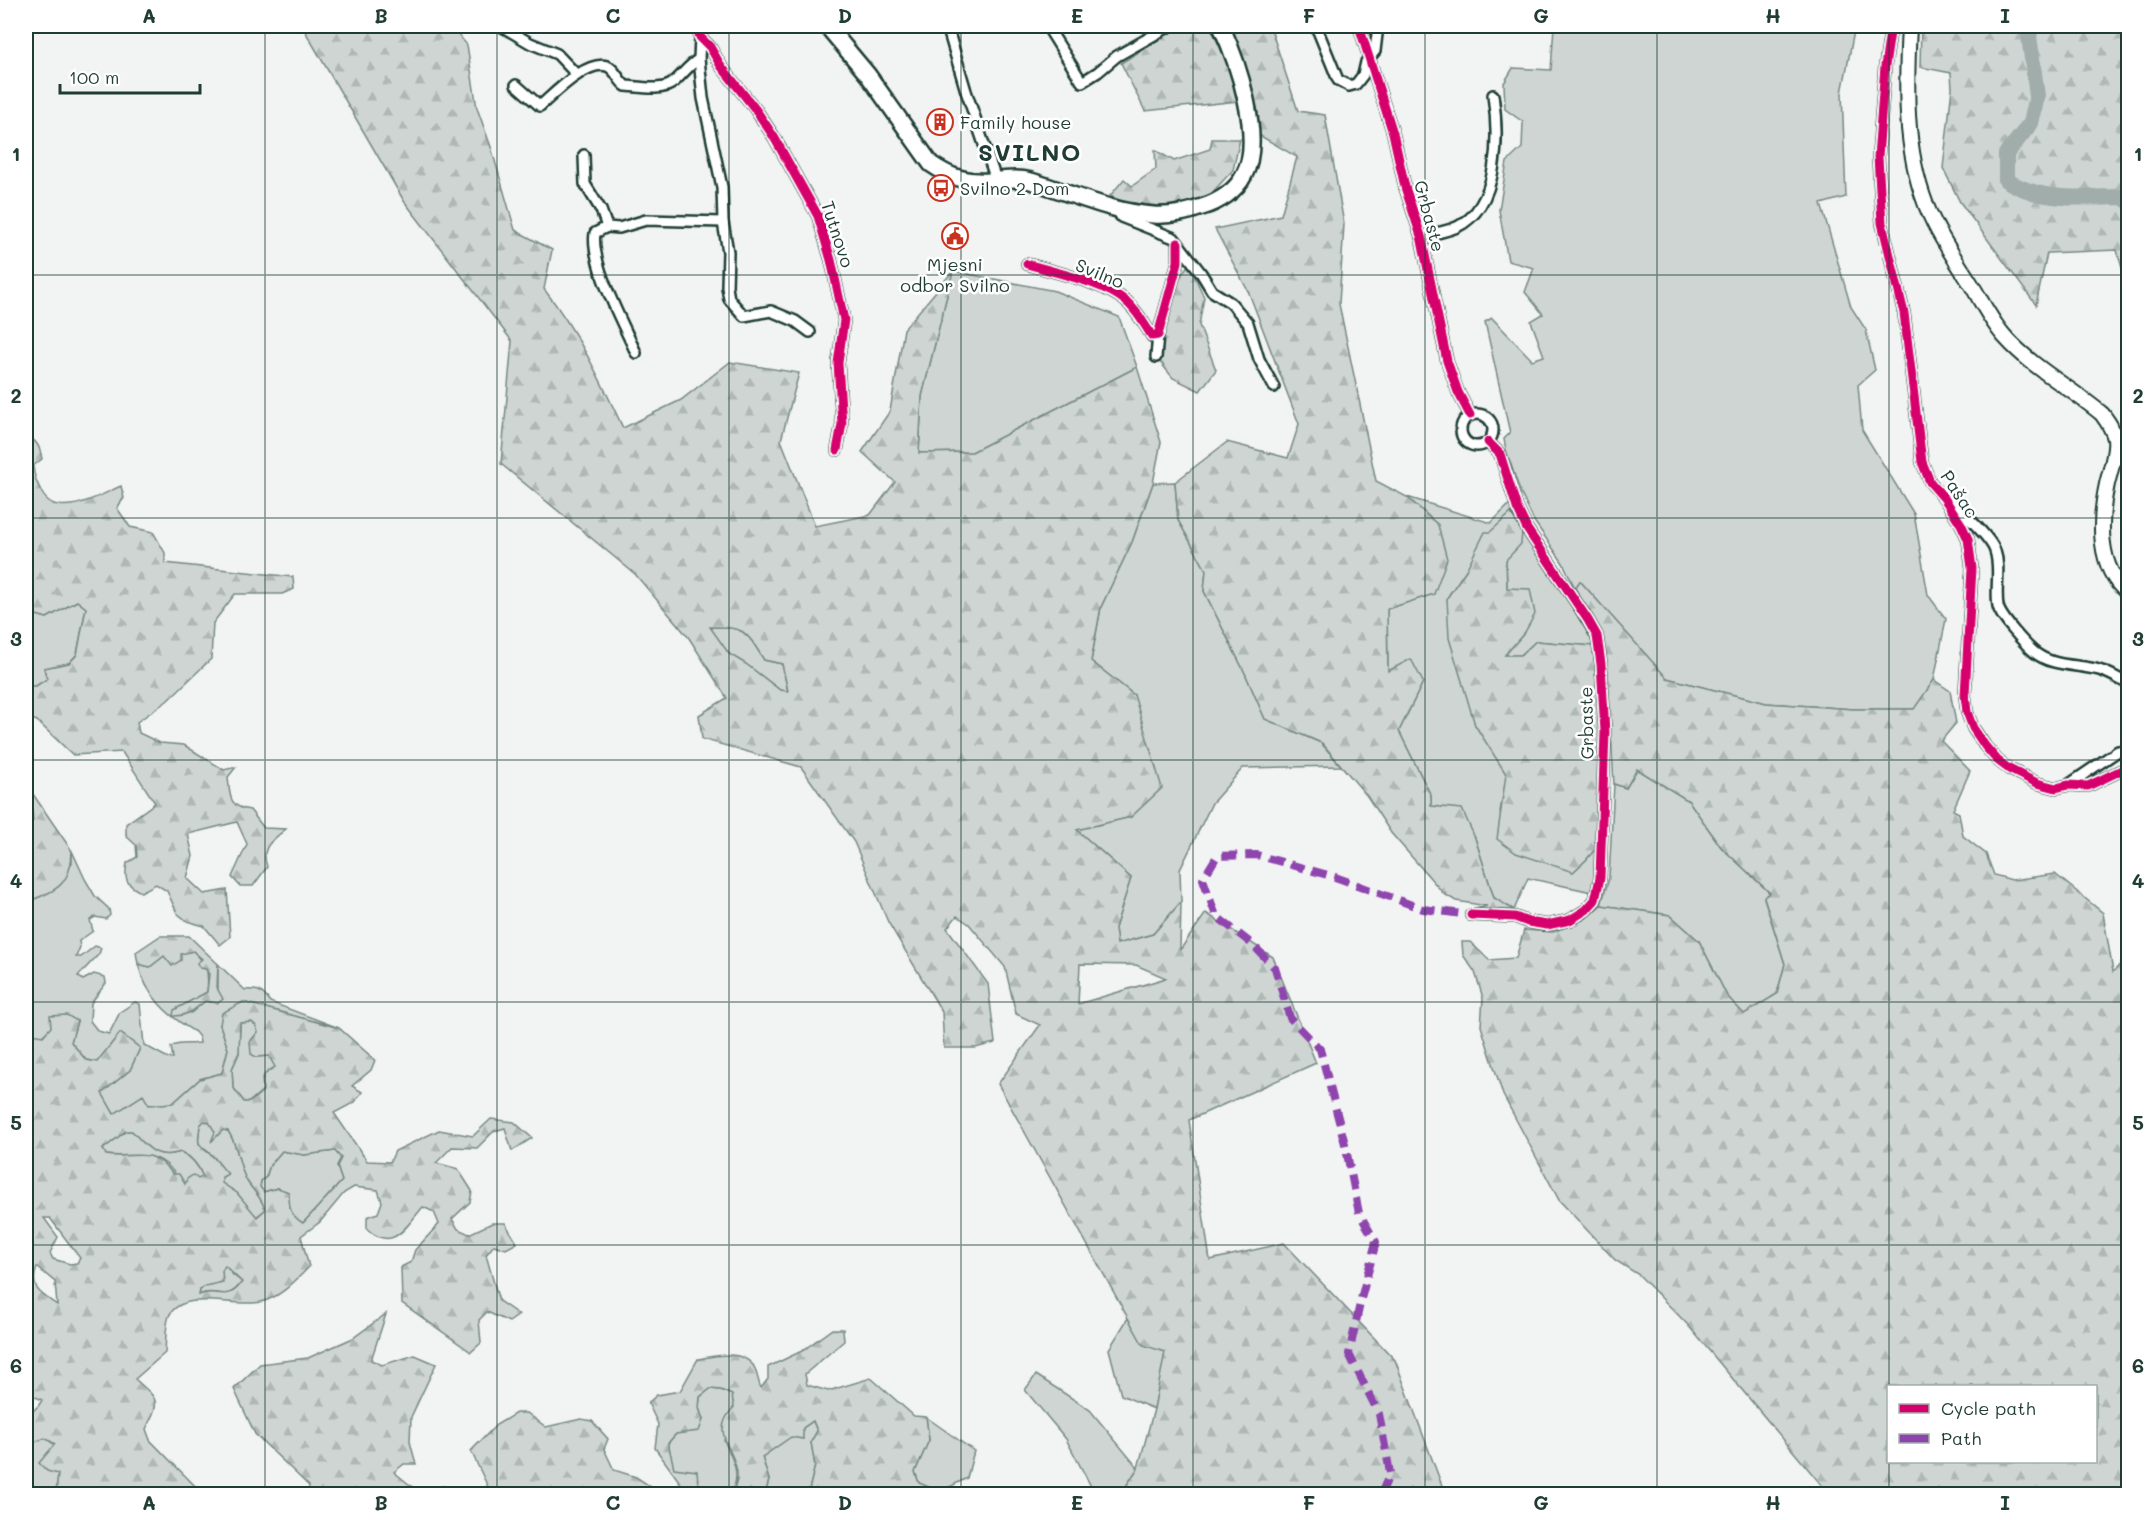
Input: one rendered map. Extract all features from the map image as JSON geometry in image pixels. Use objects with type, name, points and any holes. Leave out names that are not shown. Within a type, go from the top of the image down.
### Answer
[{"type":"main road","points":[[827,26],[868,75],[931,164],[953,177],[963,180],[1012,178],[1030,181],[1116,208],[1156,215],[1179,214],[1216,202],[1235,188],[1245,173],[1250,142],[1243,82],[1221,26]]},
{"type":"main road","points":[[1909,26],[1906,76],[1909,131],[1913,161],[1927,207],[1948,248],[2004,336],[2024,355],[2102,414],[2110,425],[2115,441],[2106,487],[2104,553],[2114,578],[2128,593]]},
{"type":"street","points":[[501,26],[530,43],[557,54],[577,75]]},
{"type":"street","name":"Tutnovo","points":[[696,26],[700,38],[699,59],[708,129],[722,187],[723,222],[728,252],[729,299],[744,316],[771,311],[783,315],[810,332]]},
{"type":"street","points":[[947,26],[966,92],[996,180]]},
{"type":"street","points":[[1047,26],[1082,81],[1098,72],[1117,56],[1170,26]]},
{"type":"street","points":[[1316,26],[1338,80],[1343,85],[1349,86],[1356,84],[1363,75],[1366,62],[1375,51],[1378,26]]},
{"type":"street","name":"Grbaste","points":[[1359,26],[1393,133],[1405,187],[1421,236],[1447,361],[1458,392],[1470,416],[1480,414],[1489,419],[1493,433],[1488,442],[1500,454],[1517,508],[1527,529],[1597,636],[1602,664],[1605,732],[1600,878],[1595,900],[1586,910],[1570,920],[1547,925],[1515,917],[1471,915]]},
{"type":"street","name":"Pašac","points":[[1891,26],[1884,66],[1878,157],[1882,223],[1904,314],[1922,462],[1930,482],[1944,498],[1968,539],[1972,568],[1966,712],[1984,746],[1997,760],[2009,770],[2037,783],[2056,788],[2068,785],[2093,785],[2128,767]]},
{"type":"street","name":"Tutnovo","points":[[700,38],[710,47],[721,66],[774,137],[818,216],[831,260],[844,320],[838,363],[842,424],[837,450]]},
{"type":"street","points":[[516,85],[540,106],[577,75],[599,66],[607,66],[626,86],[662,88],[673,84],[690,64],[699,59]]},
{"type":"street","name":"Grbaste","points":[[1421,236],[1458,226],[1473,215],[1486,196],[1497,139],[1493,95]]},
{"type":"street","points":[[584,155],[585,184],[601,210],[607,227]]},
{"type":"street","points":[[1116,208],[1121,217],[1174,237],[1212,291],[1232,303],[1248,324],[1259,359],[1274,387]]},
{"type":"street","points":[[636,353],[604,283],[596,258],[595,233],[607,227],[619,228],[646,220],[723,222]]},
{"type":"street","points":[[1156,357],[1158,335],[1178,262],[1178,243]]},
{"type":"street","name":"Svilno","points":[[1027,264],[1110,291],[1136,312],[1152,336],[1158,335]]},
{"type":"street","points":[[1470,416],[1461,429],[1464,439],[1473,446],[1488,442]]},
{"type":"street","name":"Pašac","points":[[1944,498],[1959,508],[1994,547],[1997,558],[1998,607],[2018,637],[2036,654],[2054,663],[2100,670],[2128,684]]},
{"type":"street","points":[[2068,785],[2118,751],[2122,751],[2128,758]]},
{"type":"green space","points":[[302,26],[451,26],[467,45],[477,108],[515,230],[552,250],[544,289],[578,339],[623,428],[681,400],[730,362],[799,373],[781,440],[815,526],[870,515],[895,482],[862,452],[890,411],[904,329],[953,271],[922,396],[919,453],[972,452],[1137,367],[1161,442],[1153,483],[1132,542],[1101,607],[1091,661],[1134,695],[1162,788],[1131,817],[1077,830],[1131,878],[1115,928],[1117,944],[1153,934],[1181,902],[1180,950],[1206,913],[1273,957],[1316,1063],[1189,1120],[1210,1260],[1284,1243],[1395,1360],[1444,1491],[1452,1494],[1177,1494],[1174,1492],[1172,1494],[1121,1494],[1138,1468],[1154,1409],[1165,1352],[1143,1345],[998,1084],[1040,1025],[1016,1014],[1005,967],[969,924],[957,916],[947,928],[988,984],[995,1043],[975,1048],[944,1048],[942,1012],[888,922],[854,842],[801,767],[702,739],[699,715],[727,698],[689,638],[635,574],[501,464],[512,341],[404,201]],"holes":[[[710,627],[738,629],[743,632],[753,642],[764,660],[782,664],[788,691],[780,690],[729,654]],[[1080,964],[1136,965],[1166,978],[1078,1004]]]},
{"type":"green space","points":[[1181,26],[1210,26],[1231,71],[1238,101],[1145,111],[1121,63]]},
{"type":"green space","points":[[1230,26],[1270,26],[1298,111],[1325,115],[1344,224],[1339,304],[1376,481],[1407,497],[1438,525],[1447,559],[1434,594],[1387,609],[1388,671],[1411,659],[1423,682],[1399,731],[1431,796],[1431,806],[1462,809],[1475,838],[1494,898],[1514,910],[1475,909],[1487,906],[1456,901],[1444,894],[1391,833],[1367,796],[1322,743],[1265,719],[1204,591],[1206,570],[1178,520],[1175,482],[1227,442],[1288,458],[1299,424],[1249,293],[1215,229],[1281,215],[1297,157],[1257,134],[1251,81]]},
{"type":"green space","points":[[1554,26],[1855,26],[1842,93],[1846,197],[1821,204],[1851,307],[1866,330],[1875,370],[1858,385],[1862,430],[1914,514],[1928,595],[1946,619],[1934,680],[1915,709],[1853,709],[1766,703],[1666,678],[1580,581],[1575,588],[1563,563],[1534,521],[1521,494],[1506,450],[1504,439],[1510,433],[1485,322],[1492,318],[1532,360],[1544,356],[1531,321],[1543,314],[1525,292],[1534,268],[1508,261],[1499,210],[1507,162],[1522,148],[1523,122],[1505,109],[1504,83],[1513,68],[1551,70]]},
{"type":"green space","points":[[1921,26],[2128,26],[2128,290],[2117,250],[2047,253],[2036,305],[1960,202],[1943,168],[1952,88],[1951,73],[1920,67]]},
{"type":"green space","points":[[1212,139],[1240,139],[1233,170],[1208,197],[1168,207],[1123,202],[1110,196],[1124,179],[1132,186],[1156,169],[1155,150],[1174,161],[1210,149]]},
{"type":"green space","points":[[1189,264],[1204,297],[1199,325],[1216,370],[1200,391],[1173,378],[1160,362],[1172,298]]},
{"type":"green space","points":[[953,271],[1055,291],[1119,317],[1137,367],[972,452],[919,453],[922,396]]},
{"type":"green space","points":[[26,436],[35,442],[40,451],[42,459],[33,466],[33,470],[42,493],[49,501],[58,505],[79,503],[121,486],[124,498],[117,508],[130,527],[153,532],[165,553],[165,563],[293,577],[294,589],[282,594],[235,594],[213,623],[211,659],[167,701],[137,722],[139,733],[160,743],[184,745],[224,770],[236,767],[228,777],[230,795],[234,803],[250,810],[264,828],[286,829],[266,849],[267,867],[253,886],[240,886],[232,877],[247,844],[237,822],[188,834],[193,856],[187,878],[204,894],[227,890],[230,937],[220,945],[204,926],[187,921],[177,913],[167,891],[156,884],[141,892],[127,881],[127,863],[137,857],[136,845],[126,836],[126,824],[155,803],[122,752],[73,755],[37,721],[26,717],[26,686],[36,686],[47,679],[44,668],[69,663],[77,655],[86,608],[77,601],[47,618],[26,612]]},
{"type":"green space","points":[[1175,482],[1178,520],[1206,570],[1204,591],[1265,719],[1321,743],[1341,766],[1243,768],[1212,803],[1180,870],[1181,902],[1153,934],[1117,944],[1115,928],[1131,878],[1076,829],[1131,817],[1134,695],[1091,661],[1101,607],[1132,542],[1153,483]]},
{"type":"green space","points":[[1407,497],[1491,523],[1511,503],[1591,639],[1593,646],[1536,641],[1521,655],[1504,656],[1525,632],[1507,588],[1506,560],[1466,570],[1447,598],[1475,725],[1507,774],[1500,812],[1554,865],[1573,872],[1596,848],[1596,880],[1592,892],[1528,878],[1514,910],[1494,898],[1475,838],[1431,807],[1431,796],[1399,731],[1423,682],[1388,672],[1387,609],[1434,594],[1438,525]]},
{"type":"green space","points":[[1511,513],[1522,532],[1521,544],[1506,560],[1507,588],[1530,589],[1535,614],[1525,632],[1505,655],[1521,655],[1536,641],[1593,646],[1600,715],[1596,848],[1573,872],[1516,853],[1497,839],[1506,774],[1475,725],[1449,638],[1447,598],[1466,570],[1485,532],[1490,532]]},
{"type":"green space","points":[[1580,581],[1667,678],[1766,703],[1853,709],[1914,709],[1934,680],[1950,691],[1956,723],[1941,741],[1970,771],[1953,810],[1959,813],[1963,836],[1986,854],[1994,875],[2012,880],[2055,874],[2103,913],[2113,972],[2128,956],[2128,1494],[1829,1494],[1687,1324],[1639,1275],[1615,1260],[1559,1200],[1503,1095],[1481,1026],[1483,998],[1475,972],[1463,955],[1462,942],[1470,942],[1489,960],[1516,958],[1524,930],[1553,932],[1585,919],[1601,905],[1670,915],[1699,941],[1727,996],[1744,1014],[1777,994],[1785,964],[1764,897],[1770,893],[1721,847],[1689,801],[1637,769],[1626,788],[1614,784],[1607,667],[1600,634],[1575,588]]},
{"type":"green space","points":[[77,601],[86,608],[77,654],[69,663],[44,668],[47,679],[36,686],[26,686],[26,612],[47,618]]},
{"type":"green space","points":[[709,627],[737,629],[743,632],[753,642],[764,660],[782,664],[788,692],[780,690],[729,654]]},
{"type":"green space","points":[[1637,769],[1689,801],[1721,847],[1770,893],[1764,898],[1785,964],[1777,994],[1744,1015],[1727,996],[1699,941],[1670,915],[1601,905],[1609,878],[1614,784],[1626,788]]},
{"type":"green space","points":[[26,784],[72,851],[69,871],[61,885],[29,901],[26,899],[26,822],[33,821],[32,810],[26,801]]},
{"type":"green space","points":[[72,851],[95,896],[109,909],[110,915],[106,919],[95,917],[90,920],[93,931],[79,941],[80,947],[76,957],[81,957],[95,946],[101,948],[99,954],[78,976],[83,980],[94,974],[105,977],[106,983],[91,1003],[90,1021],[98,1031],[109,1034],[120,1012],[135,1002],[140,1004],[144,1045],[168,1058],[173,1058],[171,1047],[200,1043],[195,1032],[159,1004],[146,986],[138,964],[150,967],[164,956],[193,951],[202,960],[206,969],[207,992],[175,1010],[191,1013],[205,1001],[218,1003],[218,964],[245,990],[260,992],[270,1002],[339,1028],[243,1002],[220,1025],[228,1049],[222,1073],[200,1079],[173,1103],[149,1105],[114,1114],[102,1093],[130,1070],[140,1048],[120,1033],[97,1062],[86,1060],[71,1042],[77,1021],[51,1028],[42,1036],[31,1034],[26,1037],[26,900],[29,901],[72,863]]},
{"type":"green space","points":[[160,936],[189,936],[218,964],[217,988],[223,999],[218,1003],[205,1001],[187,1014],[173,1016],[174,1010],[207,992],[209,974],[206,969],[200,968],[197,963],[202,959],[193,951],[181,954],[181,960],[172,966],[164,956],[150,967],[138,964],[136,952]]},
{"type":"green space","points":[[243,1002],[339,1028],[375,1060],[371,1070],[352,1086],[362,1092],[355,1102],[334,1113],[367,1161],[390,1162],[395,1151],[439,1130],[473,1136],[491,1119],[514,1122],[532,1138],[512,1151],[505,1128],[494,1131],[477,1148],[452,1147],[436,1163],[458,1169],[472,1191],[470,1202],[452,1219],[458,1229],[469,1234],[492,1223],[505,1223],[517,1243],[506,1249],[494,1245],[486,1255],[499,1301],[519,1315],[509,1322],[487,1312],[479,1320],[481,1343],[471,1352],[402,1303],[401,1267],[411,1262],[415,1250],[439,1224],[434,1212],[423,1207],[399,1234],[392,1238],[376,1236],[367,1229],[367,1217],[378,1213],[382,1202],[378,1190],[354,1187],[344,1193],[320,1222],[301,1236],[309,1267],[293,1283],[275,1296],[261,1302],[198,1301],[176,1308],[168,1320],[165,1353],[135,1379],[153,1396],[155,1401],[154,1411],[146,1429],[150,1440],[203,1494],[56,1494],[58,1474],[47,1471],[39,1463],[55,1444],[45,1438],[26,1445],[26,1418],[42,1400],[36,1397],[26,1401],[26,1037],[31,1034],[43,1036],[51,1027],[50,1016],[67,1015],[77,1021],[71,1042],[86,1060],[97,1062],[120,1033],[140,1048],[130,1070],[102,1093],[114,1114],[143,1095],[149,1105],[173,1103],[200,1079],[222,1073],[228,1049],[220,1025],[222,1013]],"holes":[[[252,1022],[256,1026],[258,1032],[250,1042],[251,1054],[256,1057],[269,1056],[275,1067],[264,1076],[263,1091],[250,1102],[244,1102],[233,1087],[232,1069],[239,1053],[240,1023]],[[204,1121],[209,1122],[215,1132],[211,1142],[223,1130],[228,1131],[244,1175],[264,1206],[265,1210],[257,1217],[237,1193],[222,1183],[222,1177],[228,1174],[200,1145],[198,1140],[200,1125]],[[126,1131],[132,1131],[153,1151],[165,1154],[181,1152],[189,1156],[203,1177],[198,1179],[193,1175],[187,1179],[185,1184],[179,1174],[173,1174],[165,1165],[150,1156],[106,1155],[103,1149]],[[282,1151],[304,1155],[335,1151],[341,1158],[337,1166],[342,1181],[303,1223],[295,1217],[291,1210],[289,1192],[278,1188],[264,1192],[260,1187],[261,1181],[266,1177],[270,1165]],[[44,1218],[50,1218],[80,1258],[77,1263],[70,1264],[53,1259],[50,1253],[58,1237]],[[225,1266],[242,1282],[237,1289],[227,1294],[199,1295],[200,1290],[205,1286],[223,1282],[222,1271]],[[37,1267],[55,1282],[57,1305],[38,1290],[34,1281]]]},
{"type":"green space","points":[[252,1022],[258,1032],[250,1042],[256,1057],[269,1056],[276,1067],[262,1078],[263,1090],[249,1102],[244,1102],[233,1087],[232,1069],[239,1053],[240,1023]]},
{"type":"green space","points":[[204,1121],[209,1122],[216,1132],[212,1140],[223,1130],[228,1131],[232,1137],[244,1175],[264,1206],[265,1210],[256,1217],[237,1193],[221,1183],[222,1177],[227,1174],[199,1142],[200,1125]]},
{"type":"green space","points":[[126,1131],[132,1131],[153,1151],[165,1154],[181,1152],[189,1156],[203,1177],[185,1184],[168,1166],[152,1157],[106,1155],[103,1149]]},
{"type":"green space","points":[[282,1151],[304,1155],[335,1151],[341,1158],[337,1166],[342,1181],[303,1223],[294,1218],[278,1188],[263,1192],[260,1187],[270,1165]]},
{"type":"green space","points":[[225,1265],[242,1282],[236,1289],[226,1294],[211,1292],[199,1295],[200,1290],[205,1286],[222,1282],[222,1270]]},
{"type":"green space","points":[[386,1314],[371,1360],[382,1365],[415,1355],[436,1364],[411,1417],[410,1442],[416,1464],[404,1464],[394,1472],[421,1494],[308,1494],[309,1486],[255,1434],[234,1389],[260,1364],[308,1358],[353,1338]]},
{"type":"green space","points":[[1128,1318],[1143,1344],[1166,1351],[1154,1409],[1121,1395],[1109,1349]]},
{"type":"green space","points":[[832,1329],[843,1329],[844,1341],[805,1374],[807,1385],[828,1391],[871,1378],[914,1416],[926,1417],[929,1440],[915,1472],[919,1483],[941,1494],[808,1494],[815,1466],[811,1442],[817,1431],[813,1421],[803,1428],[803,1439],[791,1437],[762,1457],[769,1480],[765,1494],[732,1494],[737,1472],[723,1432],[727,1416],[734,1407],[732,1395],[721,1390],[710,1389],[700,1397],[699,1408],[703,1420],[699,1431],[676,1434],[668,1443],[674,1468],[697,1471],[699,1494],[685,1494],[684,1488],[655,1448],[658,1424],[648,1403],[657,1395],[680,1391],[698,1359],[719,1355],[735,1355],[748,1360],[754,1367],[761,1388],[768,1379],[768,1367],[802,1351]]},
{"type":"green space","points":[[1036,1375],[1090,1410],[1138,1468],[1121,1494],[1095,1494],[1066,1439],[1025,1390]]},
{"type":"green space","points":[[710,1389],[721,1390],[732,1395],[734,1407],[724,1440],[736,1472],[732,1494],[698,1494],[673,1468],[668,1443],[676,1434],[703,1420],[699,1408],[700,1397]]},
{"type":"green space","points":[[516,1413],[527,1413],[546,1427],[581,1419],[592,1421],[608,1439],[604,1449],[614,1470],[636,1477],[662,1494],[488,1494],[489,1489],[471,1451],[496,1425]]},
{"type":"green space","points":[[926,1417],[974,1451],[967,1478],[940,1492],[919,1483],[915,1472],[929,1440]]},
{"type":"green space","points":[[813,1421],[817,1431],[811,1442],[815,1466],[808,1494],[765,1494],[769,1480],[762,1457]]},
{"type":"green space","points":[[45,1438],[55,1445],[58,1474],[56,1494],[26,1494],[26,1445]]},
{"type":"green space","points":[[444,1486],[445,1494],[421,1494]]},
{"type":"waterway","points":[[2032,26],[2029,36],[2037,96],[2031,123],[2006,154],[2006,180],[2034,192],[2049,195],[2079,198],[2124,197],[2128,201]]},
{"type":"marked path","points":[[1381,1494],[1390,1473],[1379,1414],[1349,1354],[1376,1242],[1359,1213],[1345,1144],[1320,1049],[1290,1018],[1275,968],[1252,944],[1216,916],[1203,879],[1217,856],[1257,855],[1335,877],[1423,909],[1471,915]]},
{"type":"cycle path","points":[[696,26],[700,37],[710,47],[721,66],[774,137],[818,216],[831,260],[844,320],[838,363],[842,424],[837,450]]},
{"type":"cycle path","points":[[1359,26],[1393,133],[1405,187],[1421,236],[1447,361],[1458,392],[1470,415]]},
{"type":"cycle path","points":[[1891,26],[1885,66],[1878,157],[1882,223],[1904,313],[1922,462],[1930,482],[1944,498],[1968,539],[1972,568],[1965,695],[1967,712],[1973,728],[1997,760],[2009,769],[2037,783],[2056,788],[2068,785],[2088,786],[2128,767]]},
{"type":"cycle path","points":[[1027,264],[1079,279],[1117,295],[1127,302],[1141,318],[1152,336],[1158,335],[1178,262],[1178,243]]},
{"type":"cycle path","points":[[1471,915],[1515,917],[1547,925],[1570,920],[1586,910],[1595,900],[1600,878],[1605,732],[1597,636],[1527,529],[1517,508],[1500,454],[1488,442]]},
{"type":"place","name":"Family house","points":[[940,122]]},
{"type":"place","name":"Svilno 2 Dom","points":[[941,188]]},
{"type":"place","name":"Mjesni odbor Svilno","points":[[955,236]]},
{"type":"district","name":"SVILNO","points":[[1030,151]]}]
